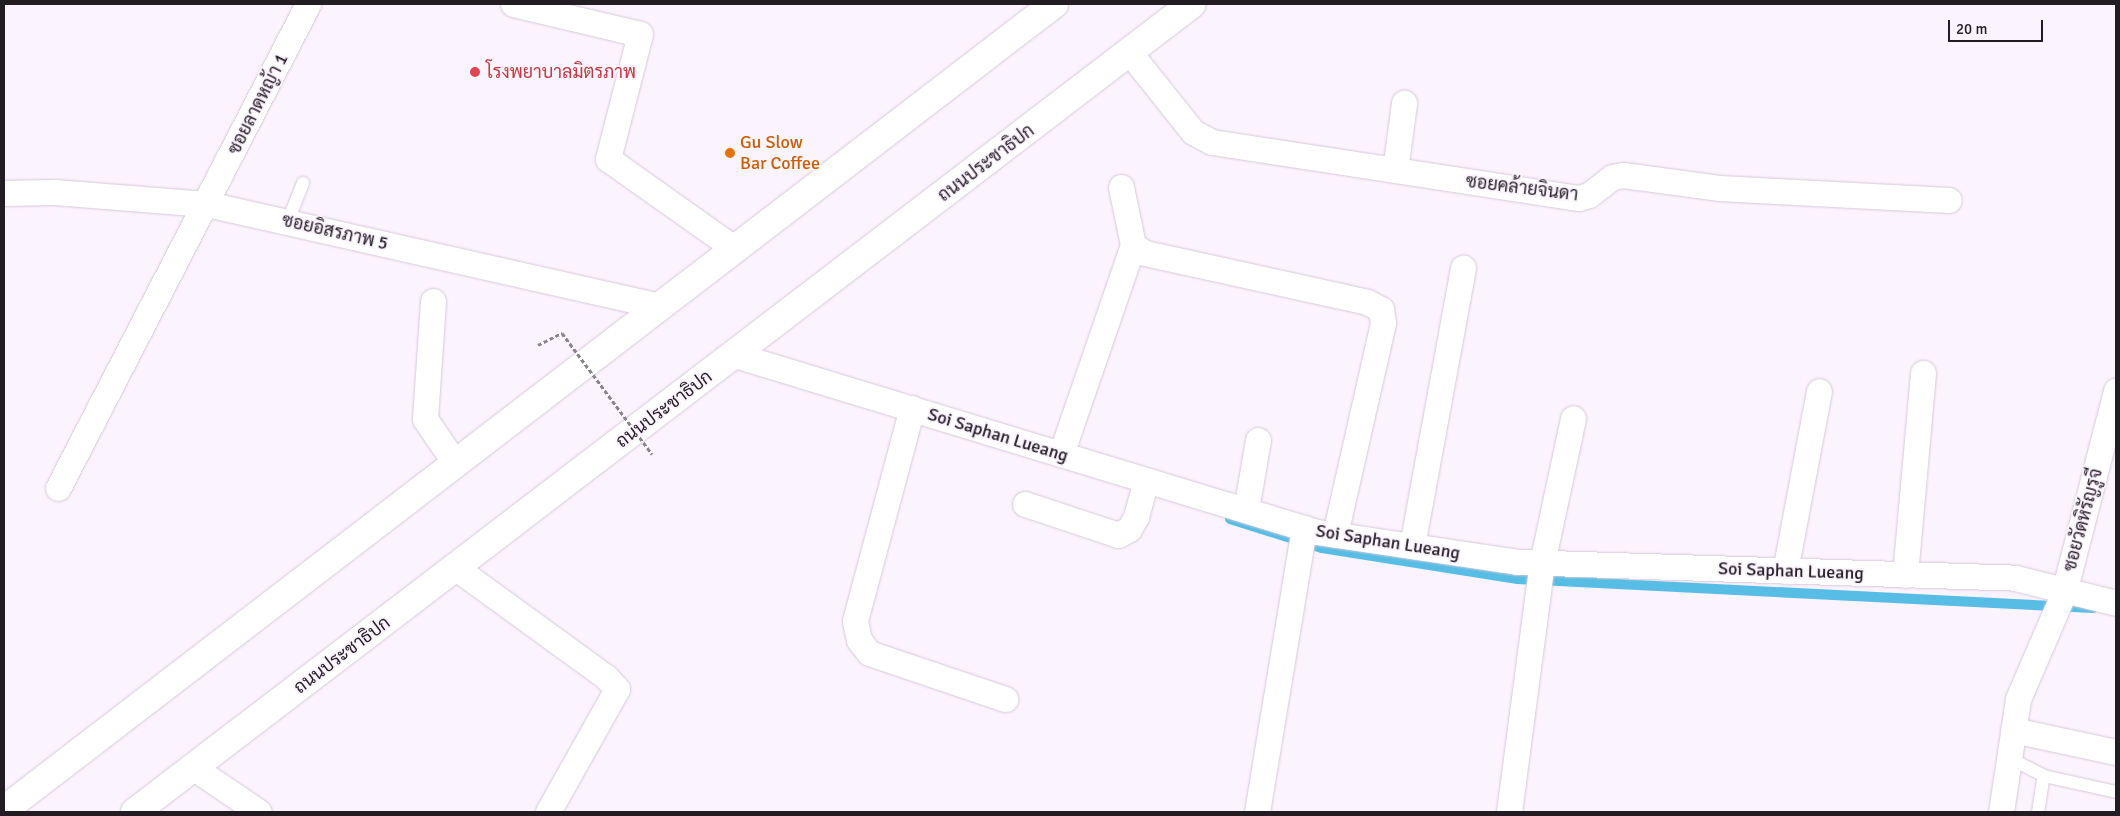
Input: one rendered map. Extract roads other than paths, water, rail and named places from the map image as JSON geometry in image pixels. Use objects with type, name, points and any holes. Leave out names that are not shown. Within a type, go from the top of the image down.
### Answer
[{"type":"main road","points":[[4,810],[1054,4]]},
{"type":"main road","name":"ถนนประชาธิปก","points":[[136,812],[1192,4]]},
{"type":"street","name":"ซอยลาดหญ้า 1","points":[[58,488],[207,204],[308,4]]},
{"type":"street","points":[[513,4],[640,34],[608,159],[735,249]]},
{"type":"street","name":"ซอยคล้ายจินดา","points":[[1130,53],[1203,140],[1579,198],[1589,196],[1612,177],[1623,175],[1719,188],[1950,200]]},
{"type":"street","points":[[1395,170],[1404,103]]},
{"type":"street","points":[[1061,454],[1133,245],[1121,187]]},
{"type":"street","name":"ซอยอิสรภาพ 5","points":[[4,193],[54,192],[207,204],[660,306]]},
{"type":"street","points":[[1133,245],[1156,257],[1367,302],[1382,309],[1383,323],[1336,535]]},
{"type":"street","points":[[1412,546],[1463,268]]},
{"type":"street","points":[[432,301],[425,419],[455,463]]},
{"type":"street","name":"Soi Saphan Lueang","points":[[735,355],[1304,528],[1336,535],[1542,563],[2015,578],[2062,596],[2116,603]]},
{"type":"street","points":[[1905,575],[1923,373]]},
{"type":"street","name":"ซอยวัดหิรัญรูจี","points":[[2000,812],[2018,699],[2062,596],[2116,390]]},
{"type":"street","points":[[1785,571],[1819,391]]},
{"type":"street","points":[[912,408],[855,620],[859,640],[869,653],[1005,698]]},
{"type":"street","points":[[1509,812],[1542,563],[1573,418]]},
{"type":"street","points":[[1246,510],[1258,440]]},
{"type":"street","points":[[1025,504],[1118,535],[1129,529],[1136,517],[1146,480]]},
{"type":"street","points":[[1257,812],[1304,528]]},
{"type":"street","points":[[456,568],[606,677],[617,689],[548,812]]},
{"type":"street","points":[[2013,730],[2116,752]]},
{"type":"street","points":[[194,768],[259,812]]},
{"type":"lane","points":[[288,221],[303,183]]},
{"type":"lane","points":[[2009,758],[2044,776],[2116,792]]},
{"type":"lane","points":[[2038,812],[2044,776]]},
{"type":"waterway","points":[[1230,519],[1322,548],[1518,579],[2093,608]]},
{"type":"place","name":"โรงพยาบาลมิตรภาพ","points":[[475,72]]},
{"type":"place","name":"Gu Slow Bar Coffee","points":[[730,153]]}]
